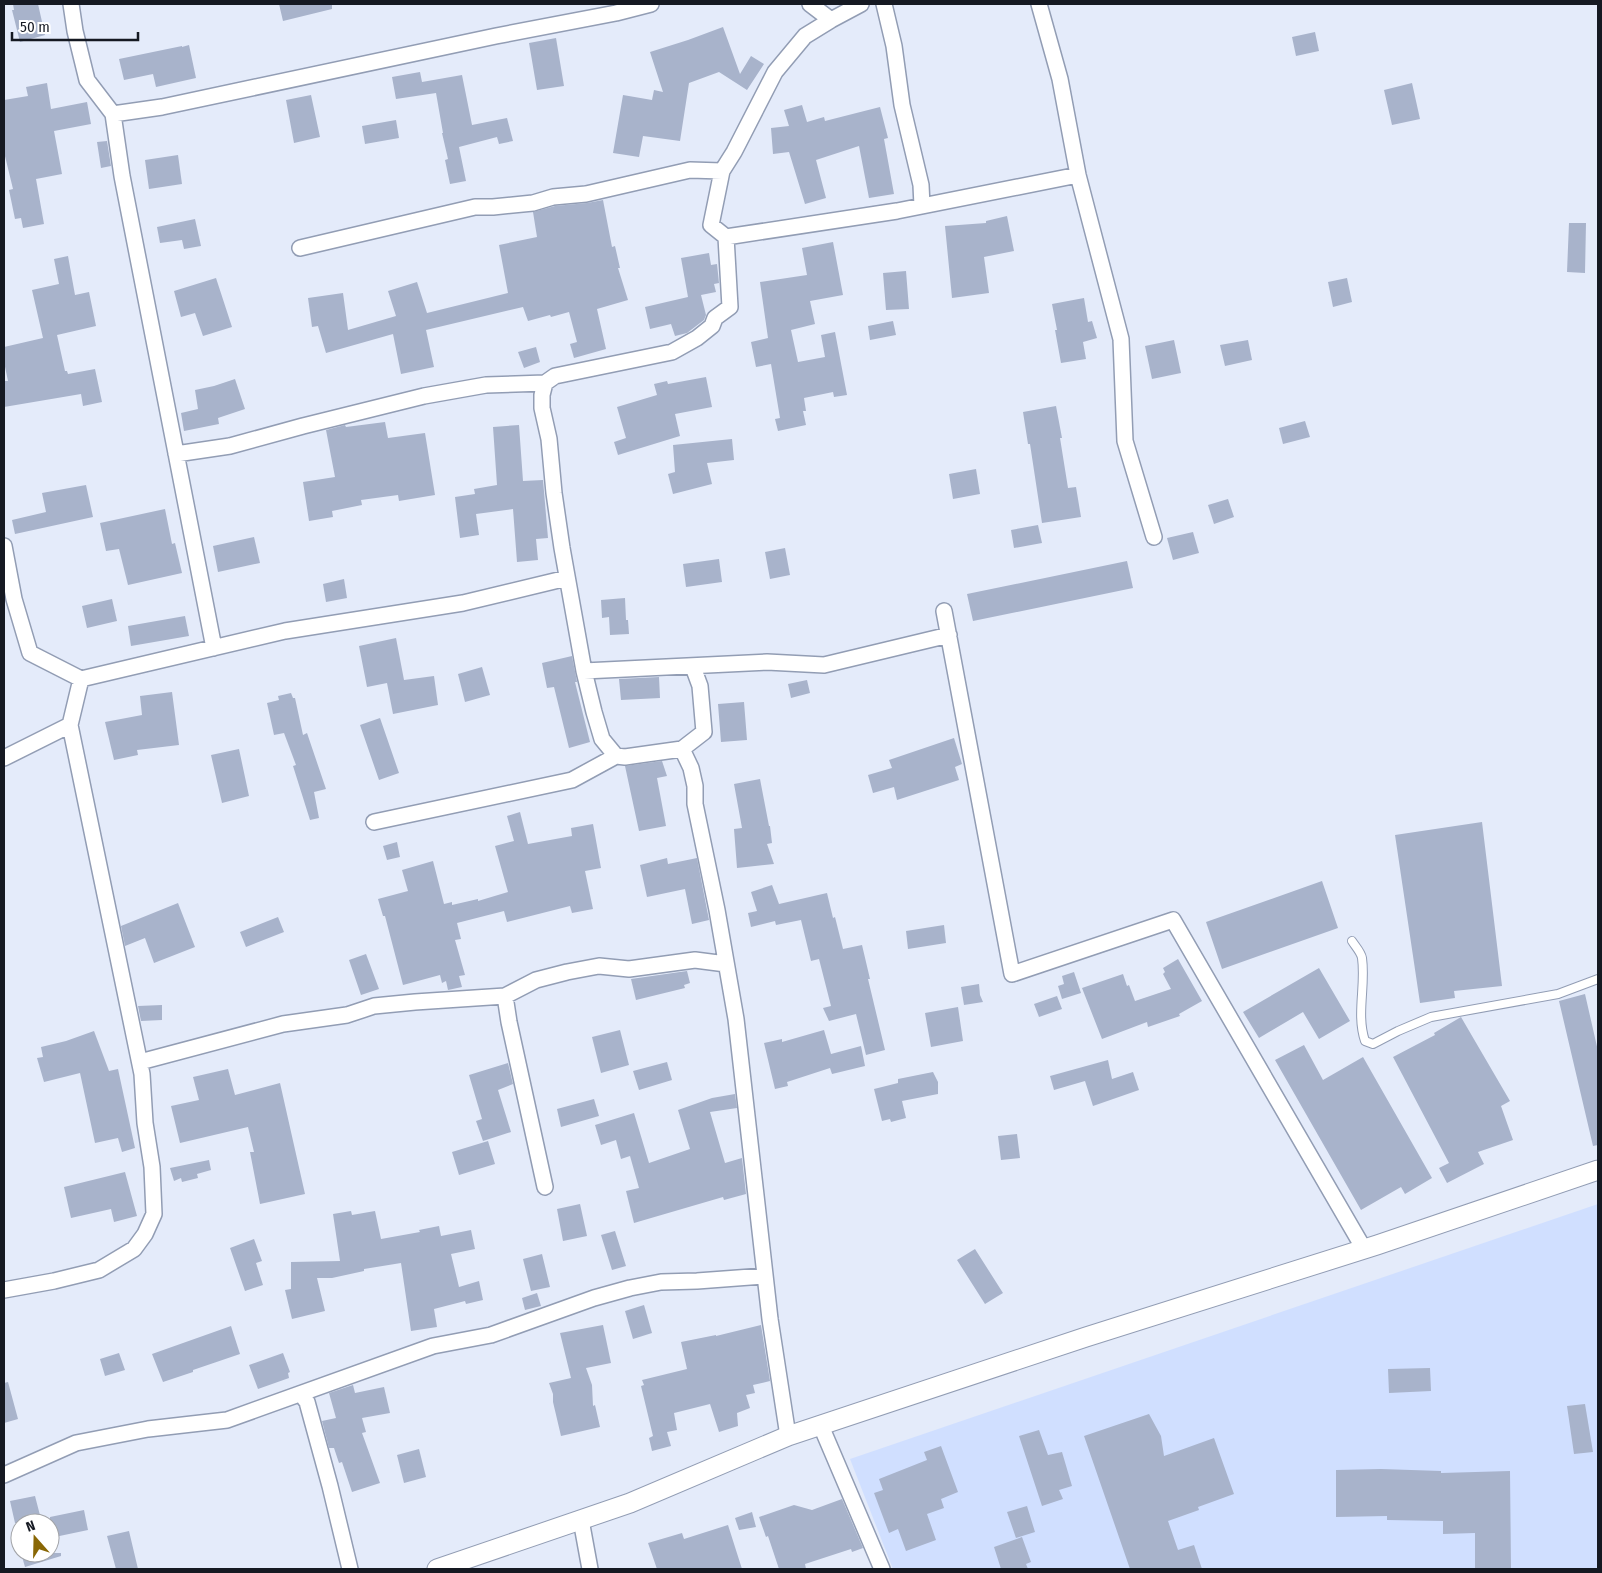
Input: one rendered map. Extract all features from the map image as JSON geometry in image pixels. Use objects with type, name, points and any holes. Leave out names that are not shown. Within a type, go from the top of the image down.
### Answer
[{"type":"street","points":[[71,4],[87,80],[113,114],[122,176],[214,648]]},
{"type":"street","points":[[113,114],[162,107],[496,36],[610,8],[651,4]]},
{"type":"street","points":[[810,4],[830,20]]},
{"type":"street","points":[[861,4],[805,36],[775,72],[722,171],[711,225],[726,237],[922,206],[1078,175]]},
{"type":"street","points":[[884,4],[894,46],[902,104],[920,185],[922,206]]},
{"type":"street","points":[[1039,4],[1060,79],[1078,175],[1121,339],[1125,441],[1154,537]]},
{"type":"street","points":[[300,248],[475,207],[532,203],[553,197],[586,194],[690,170],[722,171]]},
{"type":"street","points":[[616,756],[602,739],[584,671],[554,493],[549,439],[542,408],[542,395],[546,383],[555,376],[672,352],[698,338],[712,326],[715,318],[730,307],[726,237]]},
{"type":"street","points":[[176,454],[230,446],[424,396],[486,385],[546,383]]},
{"type":"street","points":[[4,546],[9,600],[30,652],[81,678],[285,631],[462,603],[567,578]]},
{"type":"street","points":[[944,611],[1012,974],[1173,920],[1364,1249]]},
{"type":"street","points":[[584,671],[767,662],[824,665],[948,635]]},
{"type":"street","points":[[374,822],[572,780],[616,756],[625,757],[682,749],[704,732],[700,686],[693,666]]},
{"type":"street","points":[[4,1290],[99,1270],[134,1249],[145,1234],[154,1214],[152,1167],[140,1062],[70,725],[81,678]]},
{"type":"street","points":[[4,758],[70,725]]},
{"type":"street","points":[[682,749],[692,768],[696,786],[695,804],[718,910],[736,1019],[759,1208],[765,1276],[788,1436]]},
{"type":"street","points":[[140,1062],[283,1024],[347,1015],[374,1006],[505,996],[536,980],[599,966],[629,969],[695,960],[726,964]]},
{"type":"street","points":[[505,996],[545,1187]]},
{"type":"street","points":[[438,1569],[630,1503],[788,1436],[1086,1337],[1364,1249],[1598,1170]]},
{"type":"street","points":[[4,1475],[76,1443],[148,1429],[227,1420],[433,1346],[491,1336],[594,1298],[630,1288],[661,1282],[765,1276]]},
{"type":"street","points":[[301,1394],[306,1402],[330,1486],[350,1569]]},
{"type":"street","points":[[821,1426],[882,1569]]},
{"type":"street","points":[[582,1520],[590,1569]]},
{"type":"lane","points":[[1352,941],[1362,956],[1362,1032],[1366,1041],[1373,1044],[1431,1017],[1558,994],[1598,979]]},
{"type":"shaded area","points":[[1598,1204],[1598,1569],[893,1569],[850,1459]]},
{"type":"building","points":[[13,4],[38,4],[45,35],[20,42],[12,10],[14,10]]},
{"type":"building","points":[[279,4],[332,4],[332,9],[283,21]]},
{"type":"building","points":[[723,27],[740,74],[751,56],[764,64],[747,90],[719,72],[689,83],[680,141],[643,136],[639,157],[613,153],[623,95],[652,100],[654,90],[663,92],[650,52]]},
{"type":"building","points":[[1315,32],[1319,51],[1296,56],[1292,37]]},
{"type":"building","points":[[556,38],[564,86],[537,90],[529,43]]},
{"type":"building","points":[[189,45],[196,78],[156,87],[153,74],[124,80],[119,59]]},
{"type":"building","points":[[420,72],[422,82],[462,75],[472,125],[507,118],[513,141],[499,144],[497,137],[459,147],[466,181],[450,184],[445,160],[448,159],[436,93],[396,99],[392,77]]},
{"type":"building","points":[[47,83],[51,109],[87,102],[91,124],[54,131],[62,174],[36,179],[44,224],[23,228],[21,218],[15,219],[9,190],[13,189],[4,152],[4,100],[28,96],[26,87]]},
{"type":"building","points":[[1412,83],[1420,119],[1392,125],[1384,90]]},
{"type":"building","points":[[311,95],[320,137],[294,143],[286,100]]},
{"type":"building","points":[[802,105],[807,122],[824,117],[825,121],[880,107],[888,138],[884,139],[894,194],[869,198],[859,146],[816,160],[826,198],[805,204],[789,152],[773,154],[771,128],[789,126],[784,110]]},
{"type":"building","points":[[396,120],[399,138],[365,144],[362,126]]},
{"type":"building","points":[[107,141],[111,166],[101,168],[97,142]]},
{"type":"building","points":[[178,155],[182,184],[149,189],[145,160]]},
{"type":"building","points":[[603,200],[612,247],[615,246],[620,268],[618,268],[628,300],[597,309],[606,349],[574,358],[570,344],[577,342],[569,312],[528,321],[523,307],[426,330],[434,367],[401,374],[393,334],[326,353],[318,326],[312,327],[308,298],[343,293],[348,330],[396,316],[388,291],[417,282],[427,313],[508,293],[499,245],[537,237],[533,212],[555,206]]},
{"type":"building","points":[[1007,216],[1014,251],[984,257],[989,293],[952,298],[945,226],[986,223],[986,221]]},
{"type":"building","points":[[195,219],[201,246],[184,249],[182,240],[160,243],[157,227]]},
{"type":"building","points":[[1569,223],[1586,223],[1585,273],[1567,272]]},
{"type":"building","points":[[833,242],[843,295],[810,301],[815,324],[791,330],[798,362],[825,357],[821,335],[835,332],[847,395],[834,397],[833,392],[804,398],[806,411],[803,411],[806,425],[778,431],[775,419],[780,418],[771,364],[756,367],[751,342],[768,338],[760,282],[807,275],[802,248]]},
{"type":"building","points":[[709,253],[711,265],[717,264],[719,283],[714,284],[716,292],[701,295],[706,315],[704,320],[687,333],[675,336],[671,324],[650,329],[645,307],[688,297],[681,258]]},
{"type":"building","points":[[68,256],[75,295],[89,292],[96,326],[57,335],[65,371],[68,374],[95,369],[102,402],[83,406],[81,394],[4,407],[4,381],[8,381],[4,362],[4,347],[43,338],[32,290],[59,284],[54,259]]},
{"type":"building","points":[[906,271],[909,309],[886,310],[883,273]]},
{"type":"building","points":[[216,278],[232,327],[203,336],[195,313],[181,317],[174,291]]},
{"type":"building","points":[[1347,278],[1352,302],[1333,307],[1328,282]]},
{"type":"building","points":[[1084,298],[1088,322],[1092,321],[1097,338],[1083,342],[1086,359],[1061,363],[1052,304]]},
{"type":"building","points":[[893,321],[896,335],[870,340],[868,326]]},
{"type":"building","points":[[1174,340],[1181,373],[1152,379],[1145,346]]},
{"type":"building","points":[[1248,340],[1252,360],[1225,366],[1220,345]]},
{"type":"building","points":[[536,347],[540,362],[524,368],[518,352]]},
{"type":"building","points":[[706,377],[712,407],[675,414],[680,436],[618,455],[614,442],[626,438],[617,407],[657,395],[654,384],[667,381],[668,384]]},
{"type":"building","points":[[235,379],[245,409],[218,418],[219,424],[184,431],[181,413],[198,409],[195,390]]},
{"type":"building","points":[[1056,406],[1068,488],[1076,487],[1081,517],[1042,523],[1030,444],[1028,444],[1023,412]]},
{"type":"building","points":[[1305,421],[1310,437],[1283,444],[1279,428]]},
{"type":"building","points":[[385,422],[388,438],[425,433],[435,495],[399,501],[398,495],[361,500],[362,505],[332,511],[333,517],[309,521],[303,482],[335,477],[326,430],[345,425],[346,427]]},
{"type":"building","points":[[519,425],[523,481],[543,480],[548,538],[536,539],[538,560],[517,562],[513,509],[476,514],[479,535],[460,538],[455,497],[475,494],[474,489],[497,485],[493,427]]},
{"type":"building","points":[[732,439],[734,460],[707,463],[712,484],[673,494],[668,474],[675,472],[673,445]]},
{"type":"building","points":[[976,469],[980,494],[953,499],[949,474]]},
{"type":"building","points":[[86,485],[93,517],[15,534],[12,520],[46,512],[42,493]]},
{"type":"building","points":[[1228,499],[1234,517],[1214,524],[1208,505]]},
{"type":"building","points":[[165,509],[172,544],[175,543],[182,573],[128,585],[119,549],[106,551],[100,523]]},
{"type":"building","points":[[1038,525],[1042,543],[1014,548],[1011,530]]},
{"type":"building","points":[[1193,532],[1199,553],[1173,560],[1167,538]]},
{"type":"building","points":[[254,537],[260,563],[218,572],[213,546]]},
{"type":"building","points":[[785,548],[790,575],[770,579],[765,552]]},
{"type":"building","points":[[719,559],[722,582],[686,587],[683,564]]},
{"type":"building","points":[[1127,561],[1133,588],[973,621],[967,594]]},
{"type":"building","points":[[344,579],[347,598],[326,602],[323,584]]},
{"type":"building","points":[[625,598],[629,634],[610,635],[609,617],[602,618],[601,600]]},
{"type":"building","points":[[112,599],[117,621],[87,628],[82,606]]},
{"type":"building","points":[[185,616],[189,636],[131,646],[128,626]]},
{"type":"building","points":[[396,638],[404,680],[434,676],[438,705],[393,714],[387,683],[367,687],[359,646]]},
{"type":"building","points":[[572,656],[577,682],[575,682],[590,742],[569,748],[554,687],[547,688],[542,663]]},
{"type":"building","points":[[482,667],[490,695],[465,702],[458,674]]},
{"type":"building","points":[[659,677],[660,698],[621,700],[619,679]]},
{"type":"building","points":[[807,680],[810,693],[791,698],[788,684]]},
{"type":"building","points":[[172,692],[179,745],[137,750],[138,755],[114,760],[105,722],[142,715],[140,696]]},
{"type":"building","points":[[291,693],[293,698],[295,698],[303,735],[307,733],[326,789],[314,792],[319,818],[310,820],[293,766],[296,765],[284,733],[274,735],[267,703],[279,700],[278,696]]},
{"type":"building","points":[[744,702],[747,740],[721,742],[718,704]]},
{"type":"building","points":[[380,718],[399,773],[379,780],[360,725]]},
{"type":"building","points":[[954,738],[962,764],[955,767],[959,780],[897,800],[894,787],[873,793],[868,775],[892,768],[889,760]]},
{"type":"building","points":[[239,749],[249,796],[222,803],[211,755]]},
{"type":"building","points":[[662,761],[667,776],[657,778],[666,826],[639,831],[625,766]]},
{"type":"building","points":[[760,779],[772,843],[767,844],[774,864],[737,868],[734,829],[742,828],[734,784]]},
{"type":"building","points":[[520,812],[528,844],[572,836],[571,828],[593,824],[601,868],[585,871],[593,909],[572,913],[570,906],[507,922],[504,911],[457,923],[461,939],[455,940],[465,975],[459,976],[462,987],[448,990],[446,981],[442,983],[440,975],[403,985],[385,916],[383,916],[378,899],[408,891],[402,870],[433,861],[444,904],[452,902],[452,905],[478,899],[478,901],[508,892],[495,846],[514,841],[507,816]]},
{"type":"building","points":[[1482,822],[1502,986],[1454,991],[1455,998],[1420,1003],[1395,835]]},
{"type":"building","points":[[397,842],[400,857],[387,860],[383,846]]},
{"type":"building","points":[[667,858],[668,864],[697,858],[709,920],[692,924],[685,889],[647,897],[640,865]]},
{"type":"building","points":[[1322,881],[1338,928],[1222,969],[1206,922]]},
{"type":"building","points":[[772,885],[779,904],[827,893],[843,949],[862,945],[885,1050],[866,1055],[856,1014],[829,1021],[823,1008],[831,1006],[819,959],[811,961],[801,920],[776,925],[775,921],[751,927],[748,913],[757,911],[751,892]]},
{"type":"building","points":[[178,903],[195,947],[154,963],[145,938],[125,946],[121,926]]},
{"type":"building","points":[[278,917],[284,932],[246,947],[240,932]]},
{"type":"building","points":[[944,925],[946,943],[908,949],[906,931]]},
{"type":"building","points":[[366,954],[379,989],[361,995],[349,960]]},
{"type":"building","points":[[1178,959],[1202,1001],[1179,1014],[1180,1016],[1148,1027],[1147,1022],[1102,1039],[1082,988],[1123,974],[1135,1001],[1171,989],[1163,974],[1165,972],[1163,968]]},
{"type":"building","points":[[1319,968],[1350,1021],[1319,1039],[1303,1012],[1259,1038],[1243,1012]]},
{"type":"building","points":[[687,971],[690,983],[684,985],[685,988],[636,1000],[631,979]]},
{"type":"building","points":[[1074,972],[1081,993],[1062,999],[1058,986],[1064,984],[1062,976]]},
{"type":"building","points":[[979,984],[983,1002],[964,1005],[961,987]]},
{"type":"building","points":[[1585,994],[1598,1051],[1598,1145],[1593,1146],[1559,1001]]},
{"type":"building","points":[[1057,996],[1062,1009],[1039,1017],[1034,1004]]},
{"type":"building","points":[[162,1005],[162,1020],[141,1021],[138,1006]]},
{"type":"building","points":[[958,1007],[963,1041],[931,1047],[925,1013]]},
{"type":"building","points":[[1461,1017],[1510,1101],[1501,1106],[1513,1140],[1478,1152],[1484,1164],[1447,1183],[1439,1168],[1449,1163],[1393,1057],[1435,1035],[1434,1033]]},
{"type":"building","points":[[620,1030],[629,1065],[601,1073],[592,1037]]},
{"type":"building","points":[[824,1030],[831,1054],[861,1046],[865,1066],[832,1074],[830,1068],[787,1082],[788,1086],[775,1089],[764,1043],[782,1039],[782,1042]]},
{"type":"building","points":[[94,1031],[109,1071],[118,1069],[135,1148],[122,1152],[118,1138],[95,1143],[80,1073],[44,1082],[37,1058],[43,1057],[41,1047]]},
{"type":"building","points":[[1304,1045],[1323,1080],[1363,1057],[1432,1178],[1405,1194],[1401,1187],[1361,1210],[1275,1060]]},
{"type":"building","points":[[1108,1060],[1112,1079],[1133,1072],[1139,1090],[1093,1106],[1085,1081],[1054,1090],[1050,1076]]},
{"type":"building","points":[[667,1062],[672,1080],[639,1090],[633,1071]]},
{"type":"building","points":[[508,1063],[513,1084],[498,1090],[511,1132],[483,1141],[476,1121],[482,1119],[469,1075]]},
{"type":"building","points":[[228,1069],[235,1095],[280,1083],[305,1194],[260,1204],[250,1152],[254,1152],[248,1127],[180,1143],[171,1106],[199,1100],[193,1077]]},
{"type":"building","points":[[933,1072],[938,1082],[938,1094],[902,1101],[906,1118],[891,1122],[890,1119],[882,1121],[874,1089],[898,1083],[898,1079]]},
{"type":"building","points":[[735,1094],[737,1108],[710,1112],[725,1163],[742,1158],[746,1194],[724,1200],[723,1197],[634,1223],[626,1191],[639,1188],[630,1156],[621,1159],[616,1140],[601,1145],[595,1125],[634,1113],[649,1163],[690,1149],[678,1110],[712,1098]]},
{"type":"building","points":[[594,1099],[599,1116],[561,1127],[557,1109]]},
{"type":"building","points":[[1017,1134],[1020,1158],[1001,1160],[998,1136]]},
{"type":"building","points":[[488,1141],[495,1164],[459,1175],[452,1152]]},
{"type":"building","points":[[209,1160],[211,1170],[197,1174],[198,1178],[182,1182],[181,1178],[174,1181],[170,1168]]},
{"type":"building","points":[[125,1172],[137,1216],[114,1222],[111,1209],[71,1218],[64,1187]]},
{"type":"building","points":[[580,1204],[587,1236],[563,1241],[557,1209]]},
{"type":"building","points":[[351,1211],[352,1215],[375,1211],[381,1239],[420,1232],[419,1230],[439,1226],[441,1236],[471,1230],[475,1249],[451,1254],[459,1287],[479,1281],[483,1300],[466,1304],[465,1301],[434,1309],[437,1327],[411,1331],[401,1263],[364,1269],[364,1271],[332,1278],[317,1278],[325,1311],[292,1319],[285,1290],[291,1289],[291,1262],[340,1261],[333,1214]]},
{"type":"building","points":[[615,1231],[626,1266],[612,1270],[601,1235]]},
{"type":"building","points":[[254,1239],[262,1261],[256,1263],[263,1285],[245,1291],[230,1248]]},
{"type":"building","points":[[975,1249],[1003,1293],[985,1304],[957,1260]]},
{"type":"building","points":[[542,1254],[550,1287],[531,1291],[523,1259]]},
{"type":"building","points":[[537,1293],[541,1306],[525,1310],[522,1298]]},
{"type":"building","points":[[644,1305],[652,1333],[633,1339],[625,1311]]},
{"type":"building","points":[[603,1325],[611,1363],[586,1368],[592,1385],[593,1406],[595,1405],[600,1427],[561,1436],[549,1383],[571,1378],[560,1333]]},
{"type":"building","points":[[761,1325],[770,1381],[753,1385],[755,1393],[746,1395],[750,1408],[737,1413],[738,1426],[719,1432],[710,1404],[674,1413],[677,1430],[667,1432],[671,1446],[652,1451],[649,1438],[653,1436],[641,1386],[644,1385],[642,1380],[687,1369],[681,1342]]},
{"type":"building","points":[[231,1326],[240,1354],[163,1382],[152,1354]]},
{"type":"building","points":[[119,1353],[125,1370],[105,1376],[100,1359]]},
{"type":"building","points":[[283,1353],[290,1372],[288,1373],[289,1378],[258,1389],[249,1365]]},
{"type":"building","points":[[1430,1368],[1431,1391],[1389,1393],[1388,1369]]},
{"type":"building","points":[[8,1382],[18,1419],[4,1423],[4,1383]]},
{"type":"building","points":[[353,1385],[355,1393],[384,1387],[390,1413],[362,1418],[366,1432],[362,1433],[380,1483],[352,1492],[342,1462],[339,1463],[334,1448],[329,1448],[322,1421],[336,1418],[329,1393]]},
{"type":"building","points":[[1585,1404],[1593,1452],[1574,1454],[1567,1406]]},
{"type":"building","points":[[1149,1414],[1161,1436],[1164,1456],[1214,1438],[1234,1494],[1198,1507],[1199,1510],[1168,1521],[1178,1550],[1194,1545],[1202,1569],[1130,1569],[1084,1436]]},
{"type":"building","points":[[1039,1430],[1048,1455],[1062,1452],[1072,1486],[1059,1490],[1063,1499],[1042,1506],[1019,1436]]},
{"type":"building","points":[[941,1446],[958,1492],[941,1499],[944,1508],[927,1514],[936,1540],[906,1551],[898,1529],[889,1533],[874,1493],[883,1490],[879,1479],[927,1460],[924,1452]]},
{"type":"building","points":[[419,1449],[426,1477],[404,1483],[397,1455]]},
{"type":"building","points":[[1336,1470],[1441,1471],[1441,1473],[1510,1471],[1511,1569],[1475,1569],[1475,1533],[1443,1534],[1443,1521],[1387,1520],[1387,1516],[1336,1517]]},
{"type":"building","points":[[35,1496],[39,1513],[13,1513],[10,1501]]},
{"type":"building","points":[[842,1499],[863,1548],[852,1552],[851,1549],[805,1564],[806,1569],[779,1569],[768,1536],[766,1537],[759,1517],[794,1505],[812,1510]]},
{"type":"building","points":[[1027,1506],[1035,1532],[1016,1538],[1007,1512]]},
{"type":"building","points":[[84,1510],[88,1530],[60,1536],[60,1515]]},
{"type":"building","points":[[752,1512],[756,1527],[739,1530],[735,1518]]},
{"type":"building","points":[[728,1525],[742,1569],[657,1569],[648,1543],[682,1533],[684,1539]]},
{"type":"building","points":[[129,1531],[138,1569],[116,1569],[107,1536]]},
{"type":"building","points":[[1022,1537],[1031,1562],[1026,1564],[1028,1569],[1001,1569],[994,1547]]},
{"type":"building","points":[[24,1563],[38,1563],[25,1567]]}]
